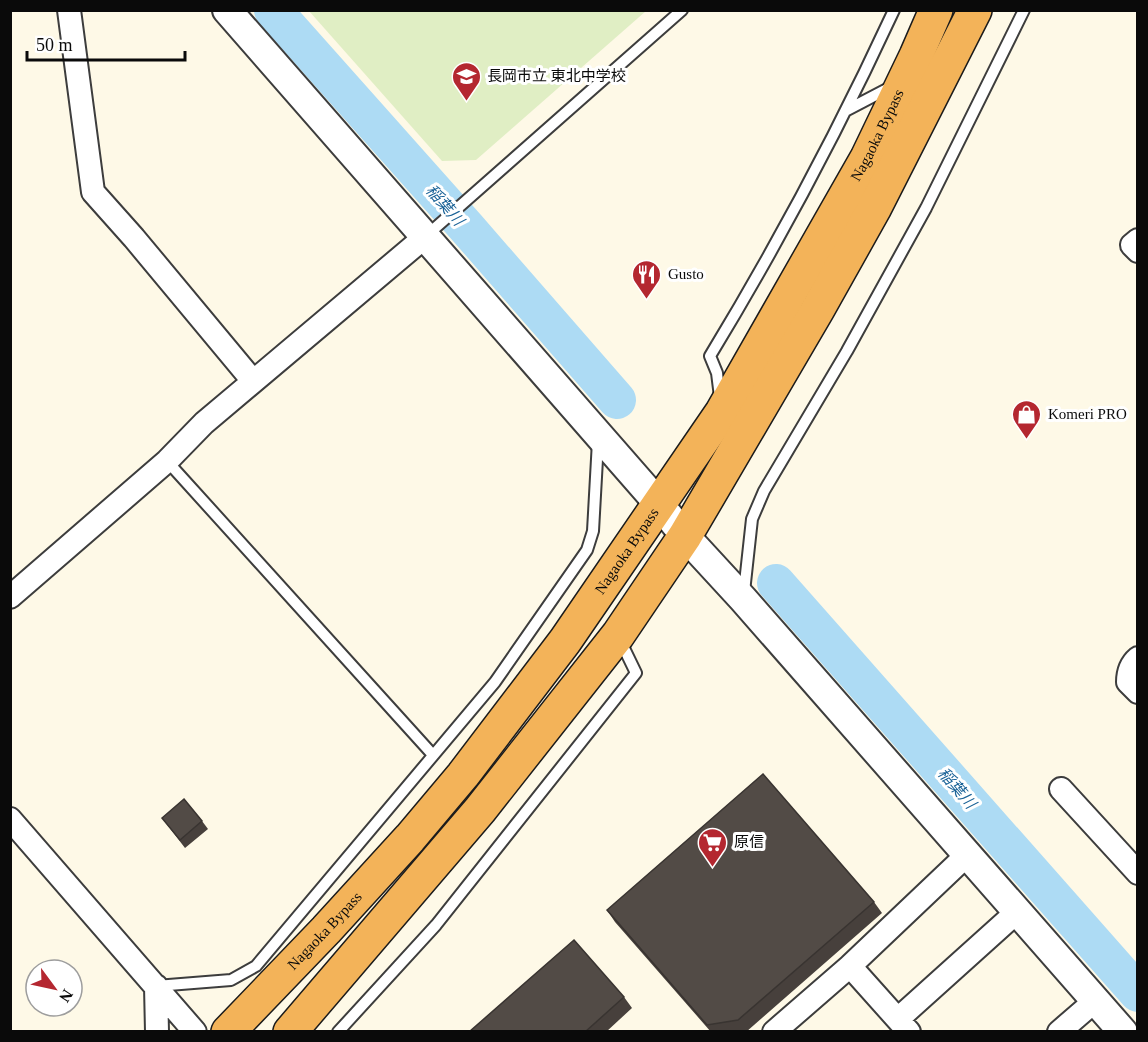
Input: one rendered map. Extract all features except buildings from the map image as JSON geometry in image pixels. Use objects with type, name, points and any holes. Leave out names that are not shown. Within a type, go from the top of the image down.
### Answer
[{"type":"highway","name":"Nagaoka Bypass","points":[[228,1032],[410,838],[463,776],[565,641],[722,412],[867,158],[936,10]]},
{"type":"highway","name":"Nagaoka Bypass","points":[[290,1032],[480,810],[618,634],[685,536],[874,209],[975,10]]},
{"type":"street","points":[[69,10],[93,192],[253,381]]},
{"type":"street","points":[[227,10],[685,536],[1018,910],[1123,1032]]},
{"type":"street","points":[[10,597],[167,461],[204,423],[426,236]]},
{"type":"street","points":[[1137,240],[1132,245],[1137,251]]},
{"type":"street","points":[[1137,658],[1128,676],[1128,682],[1137,692]]},
{"type":"street","points":[[1060,789],[1137,873]]},
{"type":"street","points":[[10,819],[195,1032]]},
{"type":"street","points":[[774,1032],[850,966],[968,854]]},
{"type":"street","points":[[850,966],[904,1025],[1018,910]]},
{"type":"street","points":[[156,986],[157,1032]]},
{"type":"street","points":[[1059,1032],[1096,1000]]},
{"type":"lane","points":[[426,236],[682,10]]},
{"type":"lane","points":[[722,412],[717,373],[710,356],[813,175],[894,10]]},
{"type":"lane","points":[[743,599],[752,519],[764,491],[847,351],[926,208],[1024,10]]},
{"type":"lane","points":[[846,111],[904,81]]},
{"type":"lane","points":[[156,986],[231,980],[256,966],[495,682],[588,550],[593,531],[599,435]]},
{"type":"lane","points":[[167,461],[433,755]]},
{"type":"lane","points":[[338,1032],[436,924],[636,673],[618,634]]},
{"type":"green space","name":"長岡市立 東北中学校","points":[[309,11],[646,11],[476,160],[442,161]]},
{"type":"waterway","name":"稲葉川","points":[[273,10],[617,400]]},
{"type":"waterway","name":"稲葉川","points":[[776,583],[1138,993]]},
{"type":"place","name":"長岡市立 東北中学校","points":[[466,102]]},
{"type":"place","name":"Gusto","points":[[647,300]]},
{"type":"place","name":"Komeri PRO","points":[[1027,440]]},
{"type":"place","name":"原信","points":[[713,868]]}]
